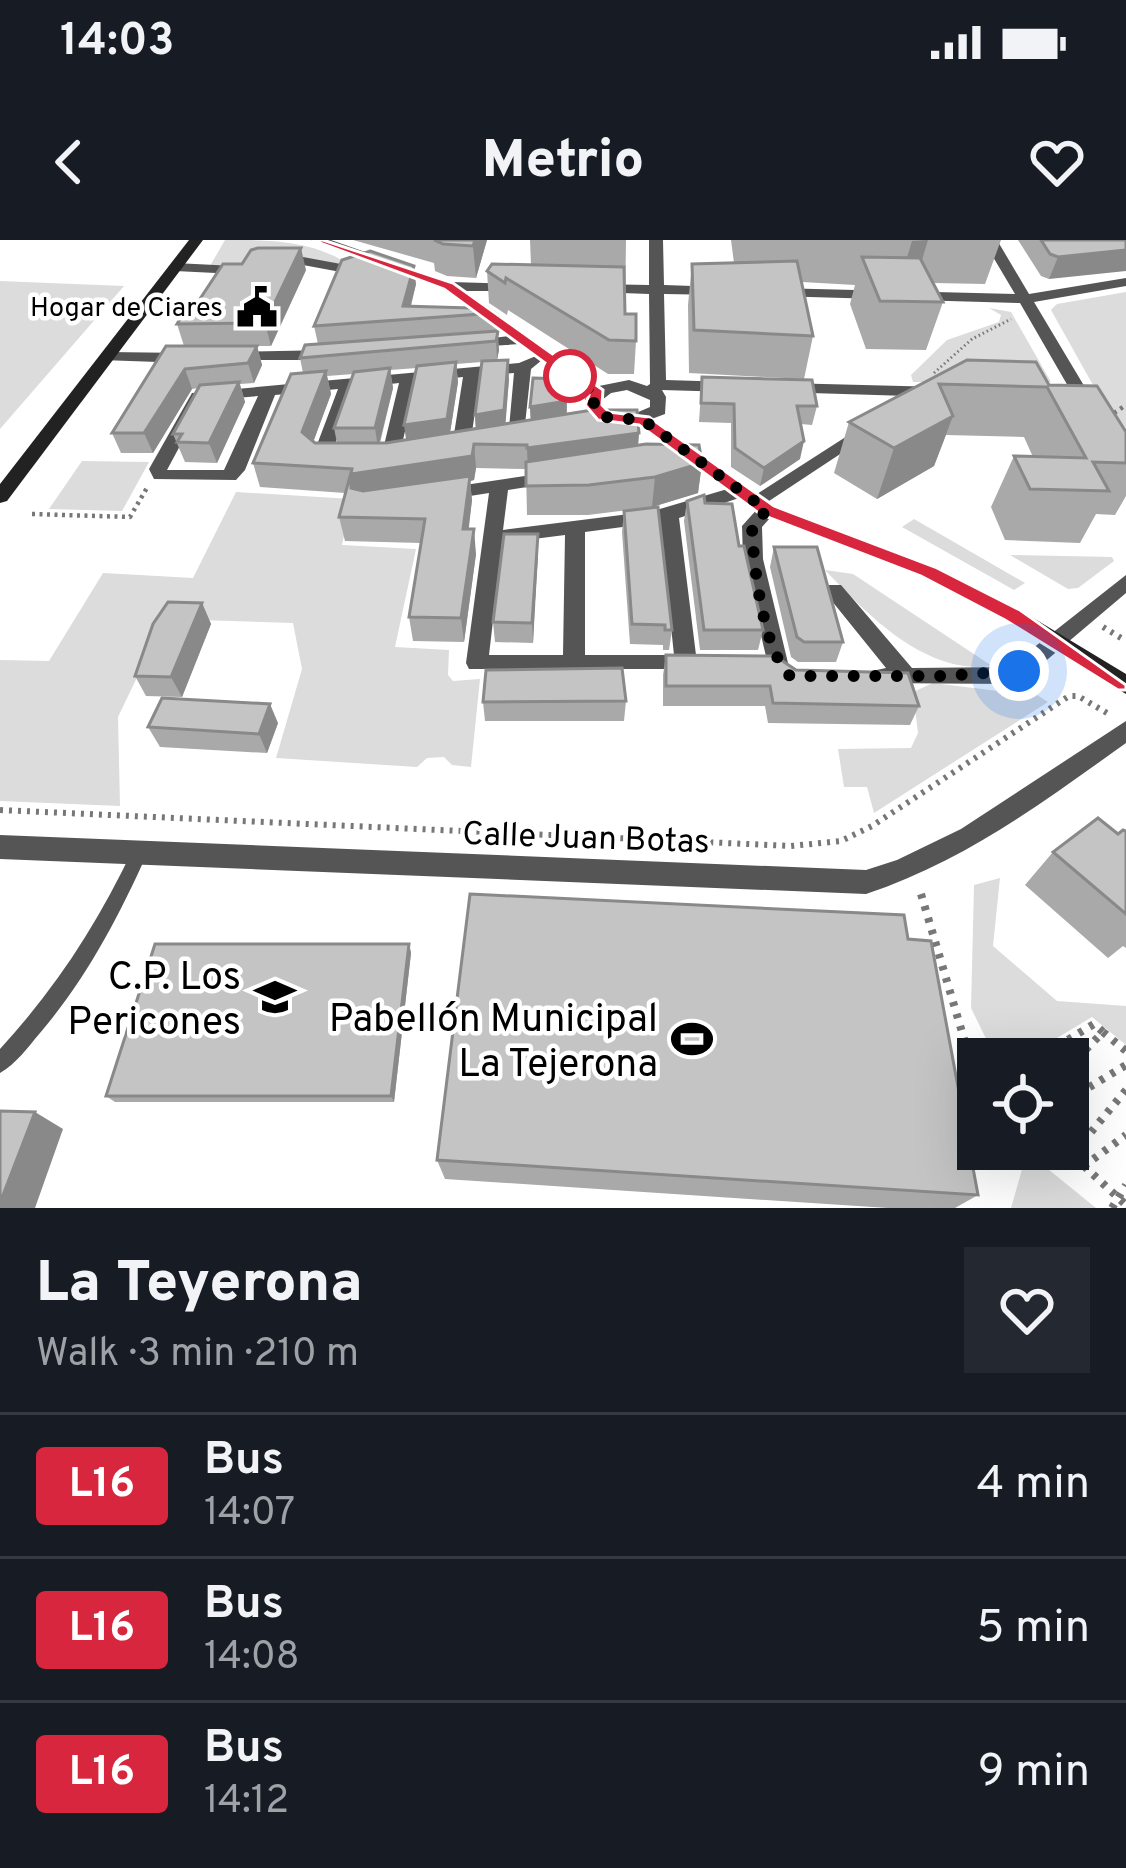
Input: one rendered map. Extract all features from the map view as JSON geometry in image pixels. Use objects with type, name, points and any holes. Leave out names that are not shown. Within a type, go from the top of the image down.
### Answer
[{"type":"main road","points":[[0,497],[196,240]]},
{"type":"main road","points":[[643,420],[754,507],[928,572],[1126,685]]},
{"type":"street","points":[[318,240],[448,286],[598,394]]},
{"type":"street","points":[[579,429],[604,417],[643,420],[659,410],[655,388],[656,240]]},
{"type":"street","points":[[990,240],[1126,471]]},
{"type":"street","points":[[175,267],[236,270],[262,261],[282,261],[351,271],[362,268],[339,247]]},
{"type":"street","points":[[584,288],[1024,299],[1126,283]]},
{"type":"street","points":[[448,286],[537,287]]},
{"type":"street","points":[[450,346],[518,340]]},
{"type":"street","points":[[218,357],[359,353]]},
{"type":"street","points":[[322,386],[336,355]]},
{"type":"street","points":[[269,390],[236,470],[229,476],[171,478],[158,469],[199,397],[269,390],[524,367],[541,356]]},
{"type":"street","points":[[107,357],[194,358]]},
{"type":"street","points":[[480,445],[524,367]]},
{"type":"street","points":[[472,372],[480,445]]},
{"type":"street","points":[[348,383],[321,458],[399,457],[409,378]]},
{"type":"street","points":[[604,417],[593,405],[598,394],[629,385],[956,392]]},
{"type":"street","points":[[491,538],[713,505],[754,507],[902,405],[914,391]]},
{"type":"street","points":[[1061,395],[1082,395]]},
{"type":"street","points":[[480,445],[538,436]]},
{"type":"street","points":[[670,460],[691,457]]},
{"type":"street","points":[[411,498],[584,473]]},
{"type":"street","points":[[499,486],[477,663],[698,663],[669,513]]},
{"type":"street","points":[[713,505],[754,507]]},
{"type":"street","points":[[754,507],[753,560],[774,667]]},
{"type":"street","points":[[574,662],[575,524]]},
{"type":"street","points":[[857,676],[1014,675],[1126,583]]},
{"type":"street","points":[[834,590],[906,677]]},
{"type":"street","name":"Calle Juan Botas","points":[[0,847],[866,882],[914,869],[976,837],[1126,728]]},
{"type":"lane","points":[[0,1063],[56,1004],[102,934],[139,854]]},
{"type":"path","points":[[914,391],[972,339],[1017,316],[1035,316]]},
{"type":"path","points":[[32,514],[130,517],[158,469]]},
{"type":"path","points":[[0,810],[791,845],[841,841],[872,826],[1069,696],[1088,701],[1126,728]]},
{"type":"path","points":[[921,894],[964,1038]]},
{"type":"path","points":[[1071,1038],[1094,1024],[1126,1051]]},
{"type":"path","points":[[1089,1046],[1103,1032]]},
{"type":"path","points":[[1089,1087],[1126,1065]]},
{"type":"path","points":[[1089,1130],[1126,1090]]},
{"type":"path","points":[[1089,1162],[1126,1135]]},
{"type":"path","points":[[1088,1170],[1126,1205]]},
{"type":"path","points":[[1112,1208],[1126,1185]]},
{"type":"shaded area","points":[[225,240],[307,246],[352,266],[305,258],[210,266]]},
{"type":"shaded area","points":[[0,281],[124,286],[0,429]]},
{"type":"shaded area","points":[[1126,292],[1126,444],[1051,310],[1057,304]]},
{"type":"shaded area","points":[[989,308],[1011,312],[1051,382],[913,382],[911,375],[947,340],[999,322],[1001,315]]},
{"type":"shaded area","points":[[82,461],[149,462],[122,511],[49,509]]},
{"type":"shaded area","points":[[236,492],[352,499],[342,545],[416,549],[395,647],[449,650],[448,675],[453,681],[480,679],[471,767],[452,765],[444,757],[427,758],[417,767],[276,758],[302,669],[293,623],[165,619],[118,717],[120,806],[0,801],[0,660],[49,661],[103,573],[193,578]]},
{"type":"shaded area","points":[[914,519],[1025,583],[1014,590],[902,527]]},
{"type":"shaded area","points":[[1010,555],[1112,557],[1114,561],[1078,588],[1068,589]]},
{"type":"shaded area","points":[[825,570],[853,574],[992,666],[967,666],[921,651],[879,623]]},
{"type":"shaded area","points":[[933,683],[1006,692],[1023,686],[1048,702],[874,813],[867,787],[844,787],[838,749],[911,748],[918,733],[913,692]]},
{"type":"shaded area","points":[[1000,878],[993,946],[1057,1001],[1126,1006],[1126,1045],[1092,1017],[1057,1038],[986,1038],[971,1008],[974,885]]},
{"type":"shaded area","points":[[1022,1170],[1049,1170],[1096,1208],[1011,1208]]},
{"type":"building","points":[[434,240],[475,240],[473,246]]},
{"type":"building","points":[[1041,240],[1126,240],[1126,250],[1058,257]]},
{"type":"building","points":[[258,248],[301,248],[265,323],[177,324],[183,314],[190,314],[223,264],[242,264]]},
{"type":"building","points":[[370,251],[414,266],[403,306],[471,308],[476,300],[495,313],[314,326],[342,260]]},
{"type":"building","points":[[862,257],[920,258],[943,302],[880,301]]},
{"type":"building","points":[[797,261],[813,336],[694,330],[692,264]]},
{"type":"building","points":[[492,264],[624,267],[625,314],[636,314],[636,341],[609,340],[506,278],[505,283],[487,271]]},
{"type":"building","points":[[498,331],[496,341],[300,358],[305,345]]},
{"type":"building","points":[[166,346],[257,346],[248,363],[185,369],[144,433],[112,433]]},
{"type":"building","points":[[508,360],[504,410],[475,415],[482,361]]},
{"type":"building","points":[[967,360],[1036,362],[1049,385],[1097,386],[1126,432],[1126,463],[1093,462],[1109,491],[1030,489],[1014,456],[1086,458],[1047,387],[939,384],[953,416],[894,448],[849,422]]},
{"type":"building","points":[[456,362],[447,419],[404,425],[417,366]]},
{"type":"building","points":[[390,368],[375,428],[334,428],[354,372]]},
{"type":"building","points":[[326,371],[302,432],[315,443],[386,443],[592,410],[637,410],[639,433],[527,448],[474,444],[472,456],[351,474],[351,488],[363,491],[470,476],[463,529],[474,529],[461,618],[409,617],[425,519],[339,517],[352,469],[253,463],[291,374]]},
{"type":"building","points":[[702,377],[812,380],[817,406],[797,406],[804,441],[764,468],[735,448],[734,404],[701,403]]},
{"type":"building","points":[[533,378],[566,379],[567,401],[530,407]]},
{"type":"building","points":[[239,382],[209,443],[177,442],[182,434],[173,434],[200,385]]},
{"type":"building","points":[[646,444],[699,445],[702,463],[655,477],[526,486],[526,462]]},
{"type":"building","points":[[704,495],[705,503],[732,504],[763,630],[704,630],[687,501]]},
{"type":"building","points":[[658,507],[672,630],[665,630],[665,625],[632,624],[624,511]]},
{"type":"building","points":[[504,534],[538,534],[532,623],[493,622]]},
{"type":"building","points":[[774,547],[817,547],[843,642],[804,642],[797,637]]},
{"type":"building","points":[[168,602],[202,603],[171,677],[135,676],[153,624]]},
{"type":"building","points":[[666,655],[775,656],[796,670],[908,673],[919,706],[773,703],[770,686],[666,686]]},
{"type":"building","points":[[622,668],[626,701],[483,702],[486,670]]},
{"type":"building","points":[[162,698],[270,704],[259,734],[148,727]]},
{"type":"building","points":[[1098,818],[1118,834],[1126,831],[1126,914],[1053,852]]},
{"type":"building","name":"Pabellón Municipal La Tejerona","points":[[470,894],[904,915],[908,939],[931,941],[957,1082],[957,1170],[973,1170],[978,1195],[437,1160]]},
{"type":"building","points":[[155,944],[409,944],[391,1096],[106,1096]]},
{"type":"building","points":[[0,1111],[35,1112],[0,1203]]},
{"type":"bus line","name":"L16","points":[[318,240],[448,286],[598,394],[593,405],[604,417],[643,420],[767,510],[928,572],[1012,615],[1126,685]]},
{"type":"place","name":"Hogar de Ciares","points":[[257,307]]},
{"type":"place","name":"C.P. Los Pericones","points":[[275,997]]},
{"type":"place","name":"Pabellón Municipal La Tejerona","points":[[692,1039]]},
{"type":"route","points":[[570,376],[598,394],[593,405],[604,417],[643,420],[767,510],[752,526],[753,560],[777,663],[790,676],[1014,675],[1019,671]]}]
